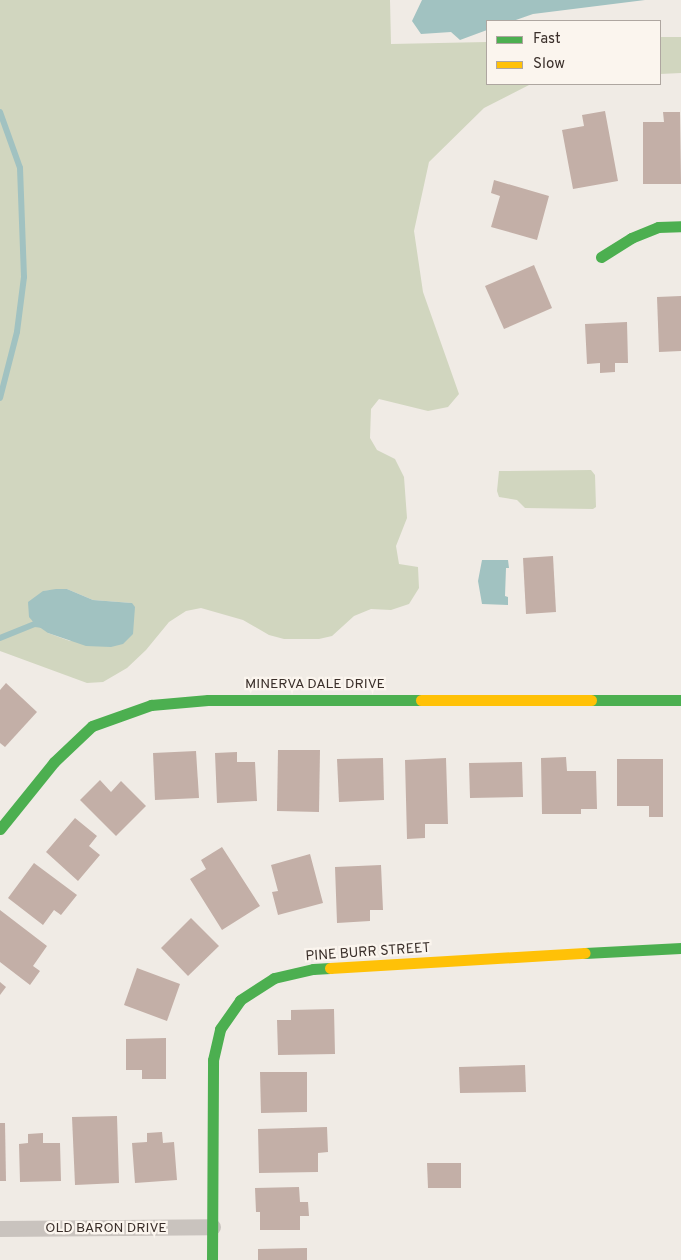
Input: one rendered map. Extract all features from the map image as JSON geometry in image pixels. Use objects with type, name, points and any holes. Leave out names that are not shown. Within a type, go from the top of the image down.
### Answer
[{"type":"street","points":[[601,257],[631,238],[658,227],[681,226]]},
{"type":"street","name":"MINERVA DALE DRIVE","points":[[0,829],[54,762],[92,726],[151,705],[208,700],[681,700]]},
{"type":"street","name":"PINE BURR STREET","points":[[212,1260],[213,1060],[220,1029],[240,1000],[274,978],[313,969],[681,948]]},
{"type":"street","name":"OLD BARON DRIVE","points":[[0,1229],[212,1228]]},
{"type":"green space","points":[[0,0],[390,0],[391,44],[486,42],[486,85],[529,85],[484,108],[429,162],[414,231],[423,292],[459,394],[448,407],[428,411],[379,399],[371,409],[370,438],[377,450],[395,459],[404,477],[407,518],[396,546],[399,564],[418,567],[419,588],[409,604],[391,610],[371,609],[354,616],[332,636],[319,639],[284,639],[269,635],[243,620],[201,608],[186,611],[169,622],[146,650],[127,668],[103,682],[87,683],[0,651]],"holes":[[[67,589],[93,600],[132,603],[70,641],[48,633],[43,591]]]},
{"type":"green space","points":[[661,37],[681,37],[681,73],[661,74]]},
{"type":"green space","points":[[591,470],[595,475],[596,507],[593,509],[525,508],[517,500],[499,497],[497,491],[499,471]]},
{"type":"water","points":[[422,0],[645,0],[533,14],[516,20],[486,20],[486,30],[460,40],[451,32],[421,34],[412,21]]},
{"type":"water","points":[[482,560],[508,560],[509,568],[506,568],[505,596],[508,597],[508,605],[482,604],[478,581]]},
{"type":"water","points":[[67,589],[93,600],[132,603],[135,607],[133,634],[123,644],[111,647],[86,646],[48,633],[29,617],[28,602],[43,591]]},
{"type":"building","points":[[605,111],[618,181],[573,189],[562,130],[584,126],[582,115]]},
{"type":"building","points":[[663,112],[680,112],[681,184],[643,184],[643,122],[664,122]]},
{"type":"building","points":[[494,180],[549,196],[537,240],[491,227],[500,196],[491,193]]},
{"type":"building","points":[[534,265],[552,308],[504,329],[485,286]]},
{"type":"building","points":[[681,296],[681,351],[659,352],[657,297]]},
{"type":"building","points":[[627,322],[628,363],[615,363],[615,372],[600,373],[600,363],[587,364],[585,324]]},
{"type":"building","points":[[553,556],[556,612],[526,614],[523,558]]},
{"type":"building","points":[[6,683],[37,712],[5,747],[0,743],[0,690]]},
{"type":"building","points":[[278,750],[320,750],[319,812],[277,811]]},
{"type":"building","points":[[196,751],[199,798],[155,800],[153,753]]},
{"type":"building","points":[[237,752],[237,762],[255,762],[257,801],[217,803],[215,753]]},
{"type":"building","points":[[566,757],[567,771],[596,771],[597,809],[581,809],[581,814],[542,814],[541,758]]},
{"type":"building","points":[[383,758],[384,800],[339,802],[337,759]]},
{"type":"building","points":[[446,758],[448,824],[425,824],[425,838],[407,839],[405,760]]},
{"type":"building","points":[[617,759],[663,759],[663,817],[649,817],[649,806],[617,806]]},
{"type":"building","points":[[522,762],[523,797],[470,798],[469,763]]},
{"type":"building","points":[[100,780],[111,792],[121,781],[146,806],[116,836],[80,800]]},
{"type":"building","points":[[75,818],[97,836],[89,846],[100,855],[78,881],[46,852]]},
{"type":"building","points":[[222,847],[260,906],[222,930],[190,879],[206,869],[201,860]]},
{"type":"building","points":[[310,854],[323,903],[278,915],[272,892],[278,891],[271,865]]},
{"type":"building","points":[[34,863],[77,895],[61,915],[54,910],[43,925],[8,898]]},
{"type":"building","points":[[381,865],[383,910],[370,910],[370,921],[337,923],[335,867]]},
{"type":"building","points":[[0,910],[47,946],[33,966],[40,971],[30,985],[0,962]]},
{"type":"building","points":[[191,918],[219,946],[188,976],[161,948]]},
{"type":"building","points":[[137,968],[180,984],[167,1021],[124,1005]]},
{"type":"building","points":[[0,982],[6,987],[0,995]]},
{"type":"building","points":[[334,1009],[335,1054],[278,1055],[277,1020],[291,1020],[291,1010]]},
{"type":"building","points":[[166,1038],[166,1079],[142,1079],[142,1070],[126,1070],[126,1039]]},
{"type":"building","points":[[525,1065],[526,1092],[460,1093],[459,1067]]},
{"type":"building","points":[[260,1072],[307,1072],[307,1112],[261,1113]]},
{"type":"building","points":[[117,1116],[119,1183],[75,1185],[72,1117]]},
{"type":"building","points":[[0,1123],[5,1123],[6,1181],[0,1181]]},
{"type":"building","points":[[327,1127],[328,1152],[318,1153],[318,1172],[259,1173],[258,1129]]},
{"type":"building","points":[[162,1132],[163,1143],[174,1142],[177,1180],[135,1183],[132,1143],[147,1142],[147,1133]]},
{"type":"building","points":[[43,1133],[43,1143],[60,1143],[61,1181],[20,1182],[19,1144],[28,1143],[28,1134]]},
{"type":"building","points":[[427,1163],[461,1163],[461,1188],[428,1188]]},
{"type":"building","points":[[299,1187],[300,1202],[308,1202],[309,1216],[300,1216],[300,1230],[260,1230],[260,1212],[256,1212],[255,1188]]},
{"type":"building","points":[[307,1248],[307,1260],[258,1260],[258,1249]]},
{"type":"waterway","points":[[0,112],[20,168],[24,277],[17,332],[0,398]]},
{"type":"waterway","points":[[0,638],[35,624],[43,625]]},
{"type":"traffic: fast","points":[[601,257],[631,238],[658,227],[681,226]]},
{"type":"traffic: fast","points":[[0,829],[54,762],[92,726],[151,705],[208,700],[421,700]]},
{"type":"traffic: fast","points":[[591,700],[681,700]]},
{"type":"traffic: fast","points":[[585,953],[681,948]]},
{"type":"traffic: fast","points":[[212,1260],[213,1060],[220,1029],[240,1000],[274,978],[313,969],[330,968]]},
{"type":"traffic: slow","points":[[421,700],[591,700]]},
{"type":"traffic: slow","points":[[330,968],[585,953]]}]
